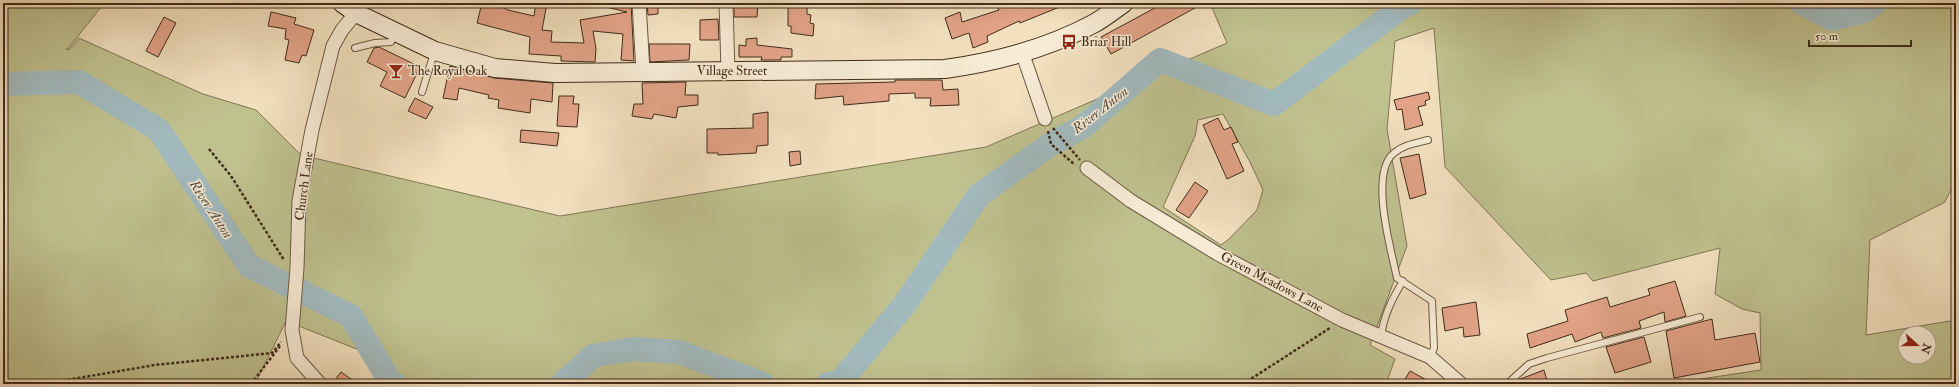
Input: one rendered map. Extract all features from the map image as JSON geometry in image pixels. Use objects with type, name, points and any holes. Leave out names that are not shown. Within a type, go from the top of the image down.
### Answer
[{"type":"street","points":[[640,3],[643,71]]},
{"type":"street","points":[[726,3],[728,71]]},
{"type":"street","name":"Village Street","points":[[352,8],[435,51],[495,68],[555,73],[945,69],[983,64],[1058,39],[1094,24],[1124,3]]},
{"type":"street","name":"Church Lane","points":[[320,384],[296,358],[292,330],[297,268],[299,201],[322,87],[333,46],[352,8]]},
{"type":"street","points":[[1022,52],[1045,119]]},
{"type":"street","name":"Green Meadows Lane","points":[[1090,171],[1131,201],[1218,254],[1342,320],[1430,357],[1461,384]]},
{"type":"lane","points":[[355,48],[375,43],[391,42],[396,31]]},
{"type":"lane","points":[[422,92],[435,51]]},
{"type":"lane","points":[[1428,140],[1404,147],[1393,154],[1384,165],[1382,202],[1397,278],[1432,301],[1434,348],[1430,357]]},
{"type":"lane","points":[[1381,336],[1384,318],[1391,301],[1403,281]]},
{"type":"lane","points":[[1507,384],[1529,364],[1700,317]]},
{"type":"path","points":[[1045,119],[1051,144],[1082,171],[1090,171]]},
{"type":"path","points":[[1045,119],[1090,171]]},
{"type":"path","points":[[209,149],[231,176],[286,264],[297,268]]},
{"type":"path","points":[[1242,384],[1342,320]]},
{"type":"path","points":[[43,384],[155,366],[272,353],[292,330]]},
{"type":"path","points":[[251,384],[292,330]]},
{"type":"green space","points":[[3,3],[12,3],[14,7],[17,3],[104,3],[68,49],[66,49],[69,50],[79,38],[203,94],[256,110],[301,155],[560,216],[986,147],[1227,43],[1210,3],[1956,3],[1956,179],[1945,202],[1870,240],[1866,335],[1897,330],[1897,365],[1937,365],[1937,325],[1926,325],[1956,320],[1956,384],[1667,384],[1761,370],[1760,313],[1742,309],[1715,294],[1720,248],[1593,281],[1586,273],[1551,280],[1445,167],[1434,28],[1395,41],[1387,129],[1407,246],[1370,345],[1395,359],[1386,384],[383,384],[369,354],[286,321],[255,384],[3,384]],"holes":[[[1223,114],[1250,162],[1263,190],[1257,210],[1229,239],[1221,245],[1163,207],[1195,136],[1198,120]]]},
{"type":"building","points":[[482,3],[494,3],[508,10],[534,16],[536,3],[547,3],[542,30],[552,31],[551,42],[584,43],[580,20],[627,12],[606,7],[606,3],[631,3],[634,61],[621,60],[623,34],[593,31],[596,49],[595,62],[561,61],[561,56],[529,54],[530,37],[477,23]]},
{"type":"building","points":[[647,3],[658,3],[658,14],[648,15]]},
{"type":"building","points":[[995,3],[1067,4],[1020,23],[1019,21],[987,36],[988,42],[973,48],[969,33],[952,39],[945,18],[960,12],[962,22],[999,10]]},
{"type":"building","points":[[1164,3],[1204,3],[1111,54],[1101,37]]},
{"type":"building","points":[[734,5],[758,5],[757,17],[734,17]]},
{"type":"building","points":[[788,7],[807,7],[807,14],[811,15],[810,23],[814,24],[813,36],[791,33],[791,26],[788,26]]},
{"type":"building","points":[[271,12],[296,18],[294,24],[314,30],[306,56],[302,55],[299,63],[285,60],[289,40],[285,39],[286,29],[268,26]]},
{"type":"building","points":[[164,17],[176,23],[158,57],[146,51]]},
{"type":"building","points":[[718,19],[719,40],[700,40],[700,20]]},
{"type":"building","points":[[757,38],[757,45],[792,49],[792,57],[781,57],[781,60],[761,60],[762,57],[739,57],[739,45],[746,46],[746,39]]},
{"type":"building","points":[[649,44],[690,44],[689,60],[650,62]]},
{"type":"building","points":[[379,47],[420,67],[405,98],[380,86],[387,72],[367,62],[374,48]]},
{"type":"building","points":[[450,66],[494,78],[553,83],[552,102],[531,99],[530,113],[498,108],[499,100],[488,98],[489,95],[459,88],[457,100],[443,98]]},
{"type":"building","points":[[895,80],[942,80],[943,90],[958,89],[959,105],[930,106],[931,98],[915,98],[915,93],[889,94],[889,101],[844,105],[843,96],[815,99],[816,84],[895,82]]},
{"type":"building","points":[[686,82],[685,95],[698,95],[698,105],[678,107],[676,118],[654,114],[652,119],[632,116],[634,104],[643,104],[642,83]]},
{"type":"building","points":[[1428,92],[1430,99],[1425,101],[1426,105],[1418,107],[1423,125],[1405,130],[1402,109],[1397,110],[1394,100]]},
{"type":"building","points":[[559,96],[574,96],[573,104],[579,104],[577,127],[557,126]]},
{"type":"building","points":[[415,98],[433,107],[426,119],[408,111]]},
{"type":"building","points":[[768,112],[768,145],[757,146],[756,153],[718,155],[718,153],[707,153],[707,129],[753,128],[753,114]]},
{"type":"building","points":[[1218,118],[1224,130],[1231,127],[1238,142],[1232,144],[1244,171],[1227,179],[1203,125]]},
{"type":"building","points":[[521,130],[559,133],[557,146],[520,142]]},
{"type":"building","points":[[800,151],[801,164],[790,166],[789,152]]},
{"type":"building","points":[[1419,154],[1426,194],[1410,199],[1400,158]]},
{"type":"building","points":[[1195,182],[1208,191],[1189,218],[1176,210]]},
{"type":"building","points":[[1675,281],[1686,316],[1665,322],[1664,312],[1639,321],[1641,328],[1603,338],[1601,332],[1575,342],[1572,334],[1530,348],[1527,334],[1568,321],[1565,310],[1607,297],[1610,307],[1650,295],[1648,289]]},
{"type":"building","points":[[1476,302],[1480,335],[1464,337],[1463,327],[1445,331],[1442,308]]},
{"type":"building","points":[[1712,319],[1715,340],[1755,333],[1760,362],[1674,378],[1666,331]]},
{"type":"building","points":[[1644,337],[1651,362],[1615,373],[1606,347]]},
{"type":"building","points":[[1544,370],[1548,384],[1514,384],[1518,380]]},
{"type":"building","points":[[1410,371],[1434,384],[1402,384]]},
{"type":"building","points":[[341,372],[358,384],[332,384]]},
{"type":"waterway","name":"River Anton","points":[[1405,5],[1411,3]]},
{"type":"waterway","name":"River Anton","points":[[828,384],[839,383],[905,304],[979,195],[1051,144],[1084,126],[1160,60],[1274,104],[1405,5],[1411,3]]},
{"type":"waterway","name":"River Anton","points":[[1802,3],[1832,19],[1864,11],[1875,3]]},
{"type":"waterway","name":"River Anton","points":[[3,84],[79,82],[159,130],[249,266],[351,316],[391,383],[395,384]]},
{"type":"waterway","name":"River Anton","points":[[562,384],[593,356],[633,349],[679,352],[763,384]]},
{"type":"place","name":"Briar Hill","points":[[1069,42]]},
{"type":"place","name":"The Royal Oak","points":[[396,71]]}]
